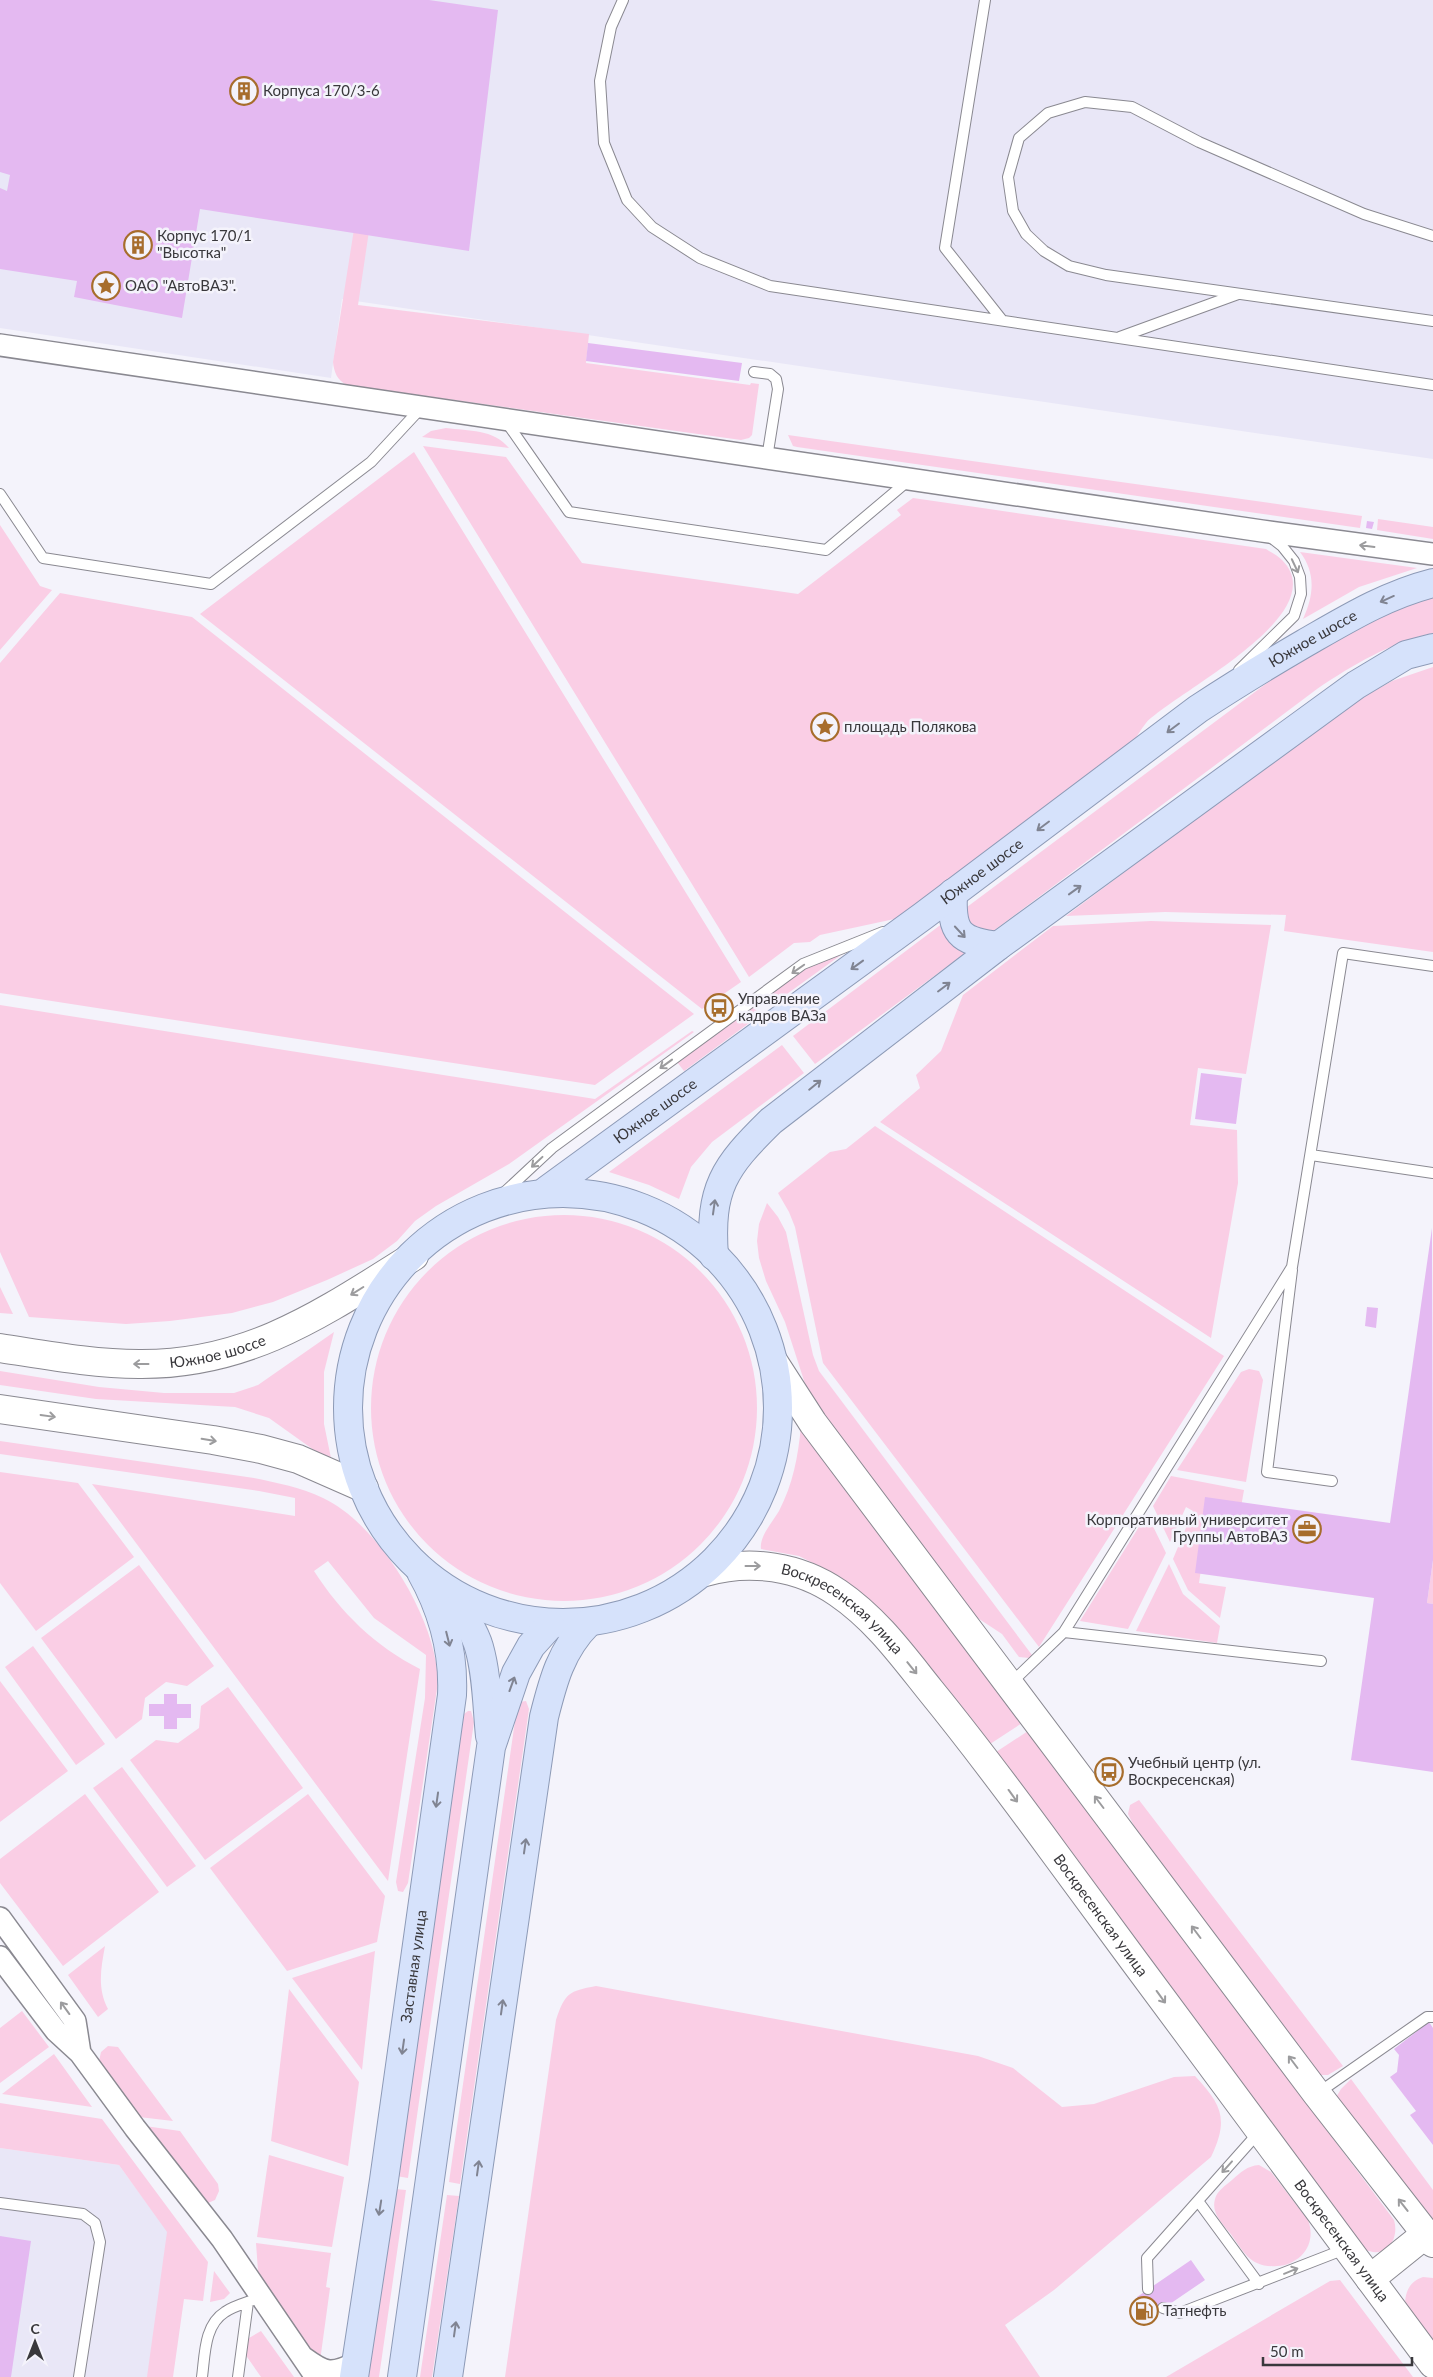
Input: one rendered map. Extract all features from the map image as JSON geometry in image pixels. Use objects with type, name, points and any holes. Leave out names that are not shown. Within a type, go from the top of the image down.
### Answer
[{"type":"main road","name":"Южное шоссе","points":[[547,1190],[923,916],[1198,709],[1234,685],[1362,610],[1409,589],[1433,583]]},
{"type":"main road","points":[[714,1256],[712,1226],[716,1199],[726,1173],[740,1151],[771,1121],[819,1082],[998,946],[1356,685],[1406,655],[1433,648]]},
{"type":"main road","points":[[953,893],[952,913],[955,927],[962,937],[977,944],[998,946]]},
{"type":"main road","points":[[772,1362],[778,1410],[776,1439],[769,1470],[757,1502],[742,1530],[705,1572],[676,1592],[618,1618],[588,1623],[550,1625],[510,1618],[484,1609],[445,1588],[415,1562],[376,1511],[364,1488],[354,1454],[349,1426],[350,1377],[356,1347],[369,1317],[387,1286],[414,1256],[466,1217],[494,1202],[521,1194],[547,1190],[593,1193],[626,1201],[660,1215],[686,1232],[714,1256],[750,1307],[772,1362],[814,1423],[1317,2094],[1430,2239],[1370,2279]]},
{"type":"main road","name":"Южное шоссе","points":[[0,1348],[98,1362],[139,1364],[173,1363],[214,1358],[264,1341],[312,1319],[414,1256]]},
{"type":"main road","points":[[0,1409],[203,1438],[261,1449],[298,1460],[364,1488]]},
{"type":"main road","name":"Заставная улица","points":[[355,2370],[384,2180],[452,1695],[452,1653],[445,1626],[434,1594],[415,1562]]},
{"type":"main road","name":"Воскресенская улица","points":[[705,1572],[726,1566],[766,1566],[794,1571],[836,1591],[863,1611],[884,1632],[982,1755],[1433,2364]]},
{"type":"main road","points":[[445,1588],[469,1625],[479,1646],[484,1671],[491,1747]]},
{"type":"main road","points":[[448,2377],[544,1717],[562,1657],[576,1636],[588,1623]]},
{"type":"main road","points":[[402,2377],[491,1747],[516,1673],[531,1646],[550,1625]]},
{"type":"street","points":[[0,345],[1262,531],[1433,554]]},
{"type":"street","points":[[0,1918],[75,2021],[80,2053]]},
{"type":"street","points":[[0,1957],[56,2031],[80,2053],[135,2128],[222,2239],[255,2299],[316,2377]]},
{"type":"street","points":[[303,2358],[324,2370],[337,2372],[355,2370]]},
{"type":"lane","points":[[623,0],[611,27],[600,80],[604,143],[627,200],[652,227],[700,258],[770,286],[1433,385]]},
{"type":"lane","points":[[985,0],[945,248],[1002,320]]},
{"type":"lane","points":[[1433,236],[1364,214],[1199,142],[1132,107],[1085,102],[1048,113],[1019,138],[1008,177],[1013,211],[1026,234],[1044,251],[1069,266],[1106,276],[1241,293],[1433,321]]},
{"type":"lane","points":[[1118,337],[1241,293]]},
{"type":"lane","points":[[754,372],[770,374],[776,379],[778,389],[767,458]]},
{"type":"lane","points":[[0,494],[43,558],[211,584],[371,462],[422,407]]},
{"type":"lane","points":[[504,420],[570,512],[826,550],[910,479]]},
{"type":"lane","points":[[1198,709],[1294,616],[1301,594],[1300,577],[1294,562],[1282,546],[1262,531]]},
{"type":"lane","points":[[494,1202],[552,1148],[803,964],[923,916]]},
{"type":"lane","points":[[1332,1481],[1267,1472],[1292,1267],[1343,953],[1433,966]]},
{"type":"lane","points":[[1311,1155],[1433,1173]]},
{"type":"lane","points":[[1010,1684],[1064,1632],[1292,1267]]},
{"type":"lane","points":[[1064,1632],[1321,1661]]},
{"type":"lane","points":[[1317,2094],[1427,2017],[1433,2017]]},
{"type":"lane","points":[[1148,2289],[1147,2258],[1260,2131]]},
{"type":"lane","points":[[1198,2201],[1259,2284]]},
{"type":"lane","points":[[0,2203],[83,2214],[95,2223],[100,2242],[79,2377]]},
{"type":"lane","points":[[1163,2308],[1180,2313],[1259,2284],[1347,2248]]},
{"type":"lane","points":[[202,2377],[209,2332],[214,2321],[224,2312],[255,2299]]},
{"type":"lane","points":[[238,2377],[255,2299]]},
{"type":"shaded area","points":[[0,0],[1433,0],[1433,459],[342,299],[331,378],[0,328]]},
{"type":"shaded area","points":[[355,223],[369,231],[358,305],[589,334],[586,363],[750,385],[751,383],[759,384],[752,435],[741,440],[347,385],[337,375],[333,362]]},
{"type":"shaded area","points":[[446,428],[488,434],[496,437],[509,448],[422,437],[431,431]]},
{"type":"shaded area","points":[[788,435],[1362,516],[1360,528],[797,447],[793,446]]},
{"type":"shaded area","points":[[423,446],[506,457],[582,563],[798,594],[901,515],[897,510],[913,498],[1266,549],[1282,560],[1293,581],[1287,604],[1270,627],[1245,650],[1146,723],[1131,745],[899,918],[820,935],[810,942],[794,943],[749,977]]},
{"type":"shaded area","points":[[414,452],[741,982],[702,1009],[200,614]]},
{"type":"shaded area","points":[[1378,519],[1433,527],[1433,539],[1377,530]]},
{"type":"shaded area","points":[[0,525],[40,586],[52,590],[0,650]]},
{"type":"shaded area","points":[[1300,552],[1417,568],[1359,587],[1303,619],[1307,610],[1312,584],[1309,568]]},
{"type":"shaded area","points":[[60,593],[192,617],[694,1014],[595,1085],[0,993],[0,663]]},
{"type":"shaded area","points":[[1433,598],[1433,633],[1402,642],[1373,655],[1317,689],[988,935],[981,937],[963,914],[967,907],[1299,659],[1400,606]]},
{"type":"shaded area","points":[[1433,667],[1433,952],[1284,931],[1286,915],[1165,912],[1066,916],[1354,702],[1392,681]]},
{"type":"shaded area","points":[[947,920],[947,932],[950,941],[957,947],[968,951],[815,1064],[793,1036]]},
{"type":"shaded area","points":[[1151,921],[1271,925],[1246,1074],[1198,1068],[1190,1125],[1237,1130],[1238,1183],[1211,1338],[880,1122],[920,1088],[916,1075],[941,1051],[963,995],[1053,926]]},
{"type":"shaded area","points":[[841,955],[773,1004],[766,996],[806,967]]},
{"type":"shaded area","points":[[0,1005],[595,1099],[692,1031],[694,1032],[509,1164],[436,1206],[415,1221],[397,1241],[373,1259],[273,1302],[232,1313],[170,1321],[126,1324],[29,1317],[0,1252]]},
{"type":"shaded area","points":[[753,1006],[760,1015],[684,1071],[677,1062]]},
{"type":"shaded area","points":[[782,1045],[804,1073],[712,1142],[691,1167],[679,1199],[649,1185],[609,1172]]},
{"type":"shaded area","points":[[875,1126],[1224,1356],[1039,1647],[823,1363],[795,1227],[778,1193],[830,1152],[846,1149]]},
{"type":"shaded area","points":[[767,1203],[778,1217],[786,1232],[813,1355],[819,1371],[1032,1655],[1029,1658],[1019,1657],[1002,1634],[967,1611],[809,1396],[785,1322],[766,1281],[759,1258],[757,1241],[759,1224]]},
{"type":"shaded area","points":[[564,1215],[602,1218],[638,1229],[671,1247],[701,1271],[725,1301],[743,1334],[754,1370],[757,1408],[754,1446],[743,1482],[725,1515],[701,1545],[671,1569],[638,1587],[602,1598],[564,1601],[526,1598],[490,1587],[457,1569],[427,1545],[403,1515],[385,1482],[374,1446],[371,1408],[374,1370],[385,1334],[403,1301],[427,1271],[457,1247],[490,1229],[526,1218]]},
{"type":"shaded area","points":[[0,1287],[13,1314],[0,1313]]},
{"type":"shaded area","points":[[334,1332],[324,1372],[324,1424],[332,1463],[269,1418],[235,1407],[96,1399],[0,1385],[0,1371],[99,1387],[164,1393],[234,1393],[258,1385]]},
{"type":"shaded area","points":[[1249,1369],[1259,1371],[1263,1380],[1246,1482],[1177,1470],[1241,1372]]},
{"type":"shaded area","points":[[801,1426],[1022,1723],[987,1746],[866,1597],[831,1572],[799,1556],[761,1549],[764,1534],[784,1501],[791,1480]]},
{"type":"shaded area","points":[[0,1441],[254,1478],[306,1491],[323,1498],[344,1511],[384,1551],[416,1603],[435,1657],[438,1682],[408,1883],[403,1892],[398,1891],[396,1882],[425,1698],[426,1655],[374,1618],[328,1561],[314,1571],[336,1601],[360,1627],[388,1650],[420,1669],[388,1881],[92,1484],[295,1516],[295,1498],[259,1491],[0,1454]]},
{"type":"shaded area","points":[[0,1472],[78,1483],[134,1557],[36,1631],[0,1583]]},
{"type":"shaded area","points":[[1171,1476],[1244,1490],[1240,1513],[1210,1509],[1199,1583],[1226,1587],[1220,1618],[1188,1590],[1173,1559],[1193,1511],[1186,1507],[1170,1542],[1153,1506]]},
{"type":"shaded area","points":[[1147,1514],[1166,1553],[1128,1629],[1080,1621]]},
{"type":"shaded area","points":[[1433,1560],[1433,1604],[1427,1603]]},
{"type":"shaded area","points":[[1169,1564],[1183,1594],[1220,1626],[1217,1643],[1136,1631]]},
{"type":"shaded area","points":[[139,1565],[214,1666],[187,1686],[166,1682],[145,1698],[142,1719],[116,1739],[41,1638]]},
{"type":"shaded area","points":[[33,1646],[105,1744],[76,1765],[5,1667]]},
{"type":"shaded area","points":[[0,1681],[68,1771],[0,1822]]},
{"type":"shaded area","points":[[228,1687],[303,1788],[205,1860],[130,1760],[156,1740],[178,1743],[199,1728],[201,1706]]},
{"type":"shaded area","points":[[526,1701],[529,1709],[460,2184],[449,2182],[517,1707],[520,1702]]},
{"type":"shaded area","points":[[471,1711],[474,1722],[408,2178],[396,2176],[462,1720],[464,1714]]},
{"type":"shaded area","points":[[1028,1731],[1394,2220],[1395,2235],[1393,2241],[1384,2250],[1372,2252],[1364,2249],[993,1754]]},
{"type":"shaded area","points":[[122,1767],[196,1866],[167,1887],[93,1788]]},
{"type":"shaded area","points":[[85,1794],[159,1892],[63,1966],[0,1883],[0,1859]]},
{"type":"shaded area","points":[[308,1794],[385,1896],[377,1942],[287,1971],[210,1868]]},
{"type":"shaded area","points":[[1139,1800],[1343,2066],[1328,2075],[1318,2075],[1141,1840],[1128,1814],[1130,1805]]},
{"type":"shaded area","points":[[105,1946],[101,1970],[101,1986],[108,2009],[98,2017],[68,1975]]},
{"type":"shaded area","points":[[375,1951],[362,2070],[292,1978]]},
{"type":"shaded area","points":[[596,1986],[978,2056],[1013,2068],[1062,2107],[1094,2104],[1174,2077],[1195,2076],[1217,2104],[1221,2122],[1220,2132],[1211,2157],[1054,2290],[1005,2325],[1040,2377],[505,2377],[556,2020],[562,2004],[569,1995]]},
{"type":"shaded area","points":[[289,1989],[359,2082],[348,2166],[271,2141]]},
{"type":"shaded area","points":[[22,2011],[49,2047],[0,2083],[0,2028]]},
{"type":"shaded area","points":[[108,2046],[118,2047],[173,2121],[139,2117],[99,2061],[101,2052]]},
{"type":"shaded area","points":[[54,2054],[92,2107],[2,2094]]},
{"type":"shaded area","points":[[1351,2079],[1433,2190],[1433,2232],[1335,2099],[1341,2089]]},
{"type":"shaded area","points":[[0,2103],[102,2119],[208,2262],[203,2301],[184,2299],[173,2377],[147,2377],[167,2232],[119,2165],[0,2148]]},
{"type":"shaded area","points":[[145,2126],[180,2131],[218,2184],[219,2191],[215,2200],[208,2203],[203,2201]]},
{"type":"shaded area","points":[[0,2148],[119,2165],[170,2235],[150,2377],[0,2377]]},
{"type":"shaded area","points":[[269,2155],[344,2177],[332,2247],[257,2237]]},
{"type":"shaded area","points":[[1259,2165],[1271,2172],[1310,2225],[1311,2234],[1307,2248],[1296,2260],[1284,2265],[1268,2266],[1260,2264],[1249,2257],[1221,2222],[1215,2209],[1216,2196],[1222,2188],[1244,2170]]},
{"type":"shaded area","points":[[395,2189],[406,2190],[379,2377],[367,2377]]},
{"type":"shaded area","points":[[447,2195],[459,2196],[432,2377],[420,2377]]},
{"type":"shaded area","points":[[256,2243],[331,2253],[326,2287],[330,2288],[320,2361],[264,2286],[258,2271]]},
{"type":"shaded area","points":[[214,2271],[230,2293],[224,2299],[210,2302]]},
{"type":"shaded area","points":[[1423,2277],[1433,2278],[1433,2344],[1405,2306],[1409,2288],[1414,2282]]},
{"type":"shaded area","points":[[1340,2280],[1413,2377],[1166,2377],[1330,2281]]},
{"type":"shaded area","points":[[261,2331],[294,2377],[261,2377],[245,2354],[249,2338]]},
{"type":"building","name":"Корпуса 170/3-6","points":[[0,0],[429,0],[498,10],[469,251],[200,209],[182,318],[74,297],[77,281],[0,269],[0,188],[7,191],[10,175],[0,172]]},
{"type":"building","points":[[588,343],[742,363],[739,381],[586,361]]},
{"type":"building","points":[[1367,521],[1374,522],[1372,529],[1366,528]]},
{"type":"building","points":[[1201,1073],[1242,1078],[1236,1124],[1195,1119]]},
{"type":"building","points":[[1432,1228],[1433,1560],[1427,1603],[1433,1604],[1433,1772],[1351,1760],[1374,1598],[1195,1573],[1205,1497],[1390,1523]]},
{"type":"building","points":[[1367,1307],[1378,1308],[1376,1328],[1365,1326]]},
{"type":"building","points":[[164,1694],[177,1694],[177,1704],[191,1704],[191,1718],[177,1718],[177,1729],[164,1729],[164,1716],[149,1716],[149,1704],[164,1704]]},
{"type":"building","points":[[1429,2022],[1433,2028],[1433,2145],[1410,2115],[1416,2111],[1390,2077],[1397,2072],[1399,2055],[1394,2049]]},
{"type":"building","points":[[0,2236],[31,2241],[11,2377],[0,2377]]},
{"type":"building","points":[[1191,2260],[1205,2280],[1139,2325],[1130,2311],[1141,2303],[1137,2297]]},
{"type":"place","name":"Корпуса 170/3-6","points":[[244,91]]},
{"type":"place","name":"Корпус 170/1 \"Высотка\"","points":[[138,245]]},
{"type":"place","name":"ОАО \"АвтоВАЗ\".","points":[[106,286]]},
{"type":"place","name":"площадь Полякова","points":[[825,727]]},
{"type":"place","name":"Управление кадров ВАЗа","points":[[719,1008]]},
{"type":"place","name":"Корпоративный университет Группы АвтоВАЗ","points":[[1307,1529]]},
{"type":"place","name":"Учебный центр (ул. Воскресенская)","points":[[1109,1772]]},
{"type":"place","name":"Татнефть","points":[[1144,2311]]}]
